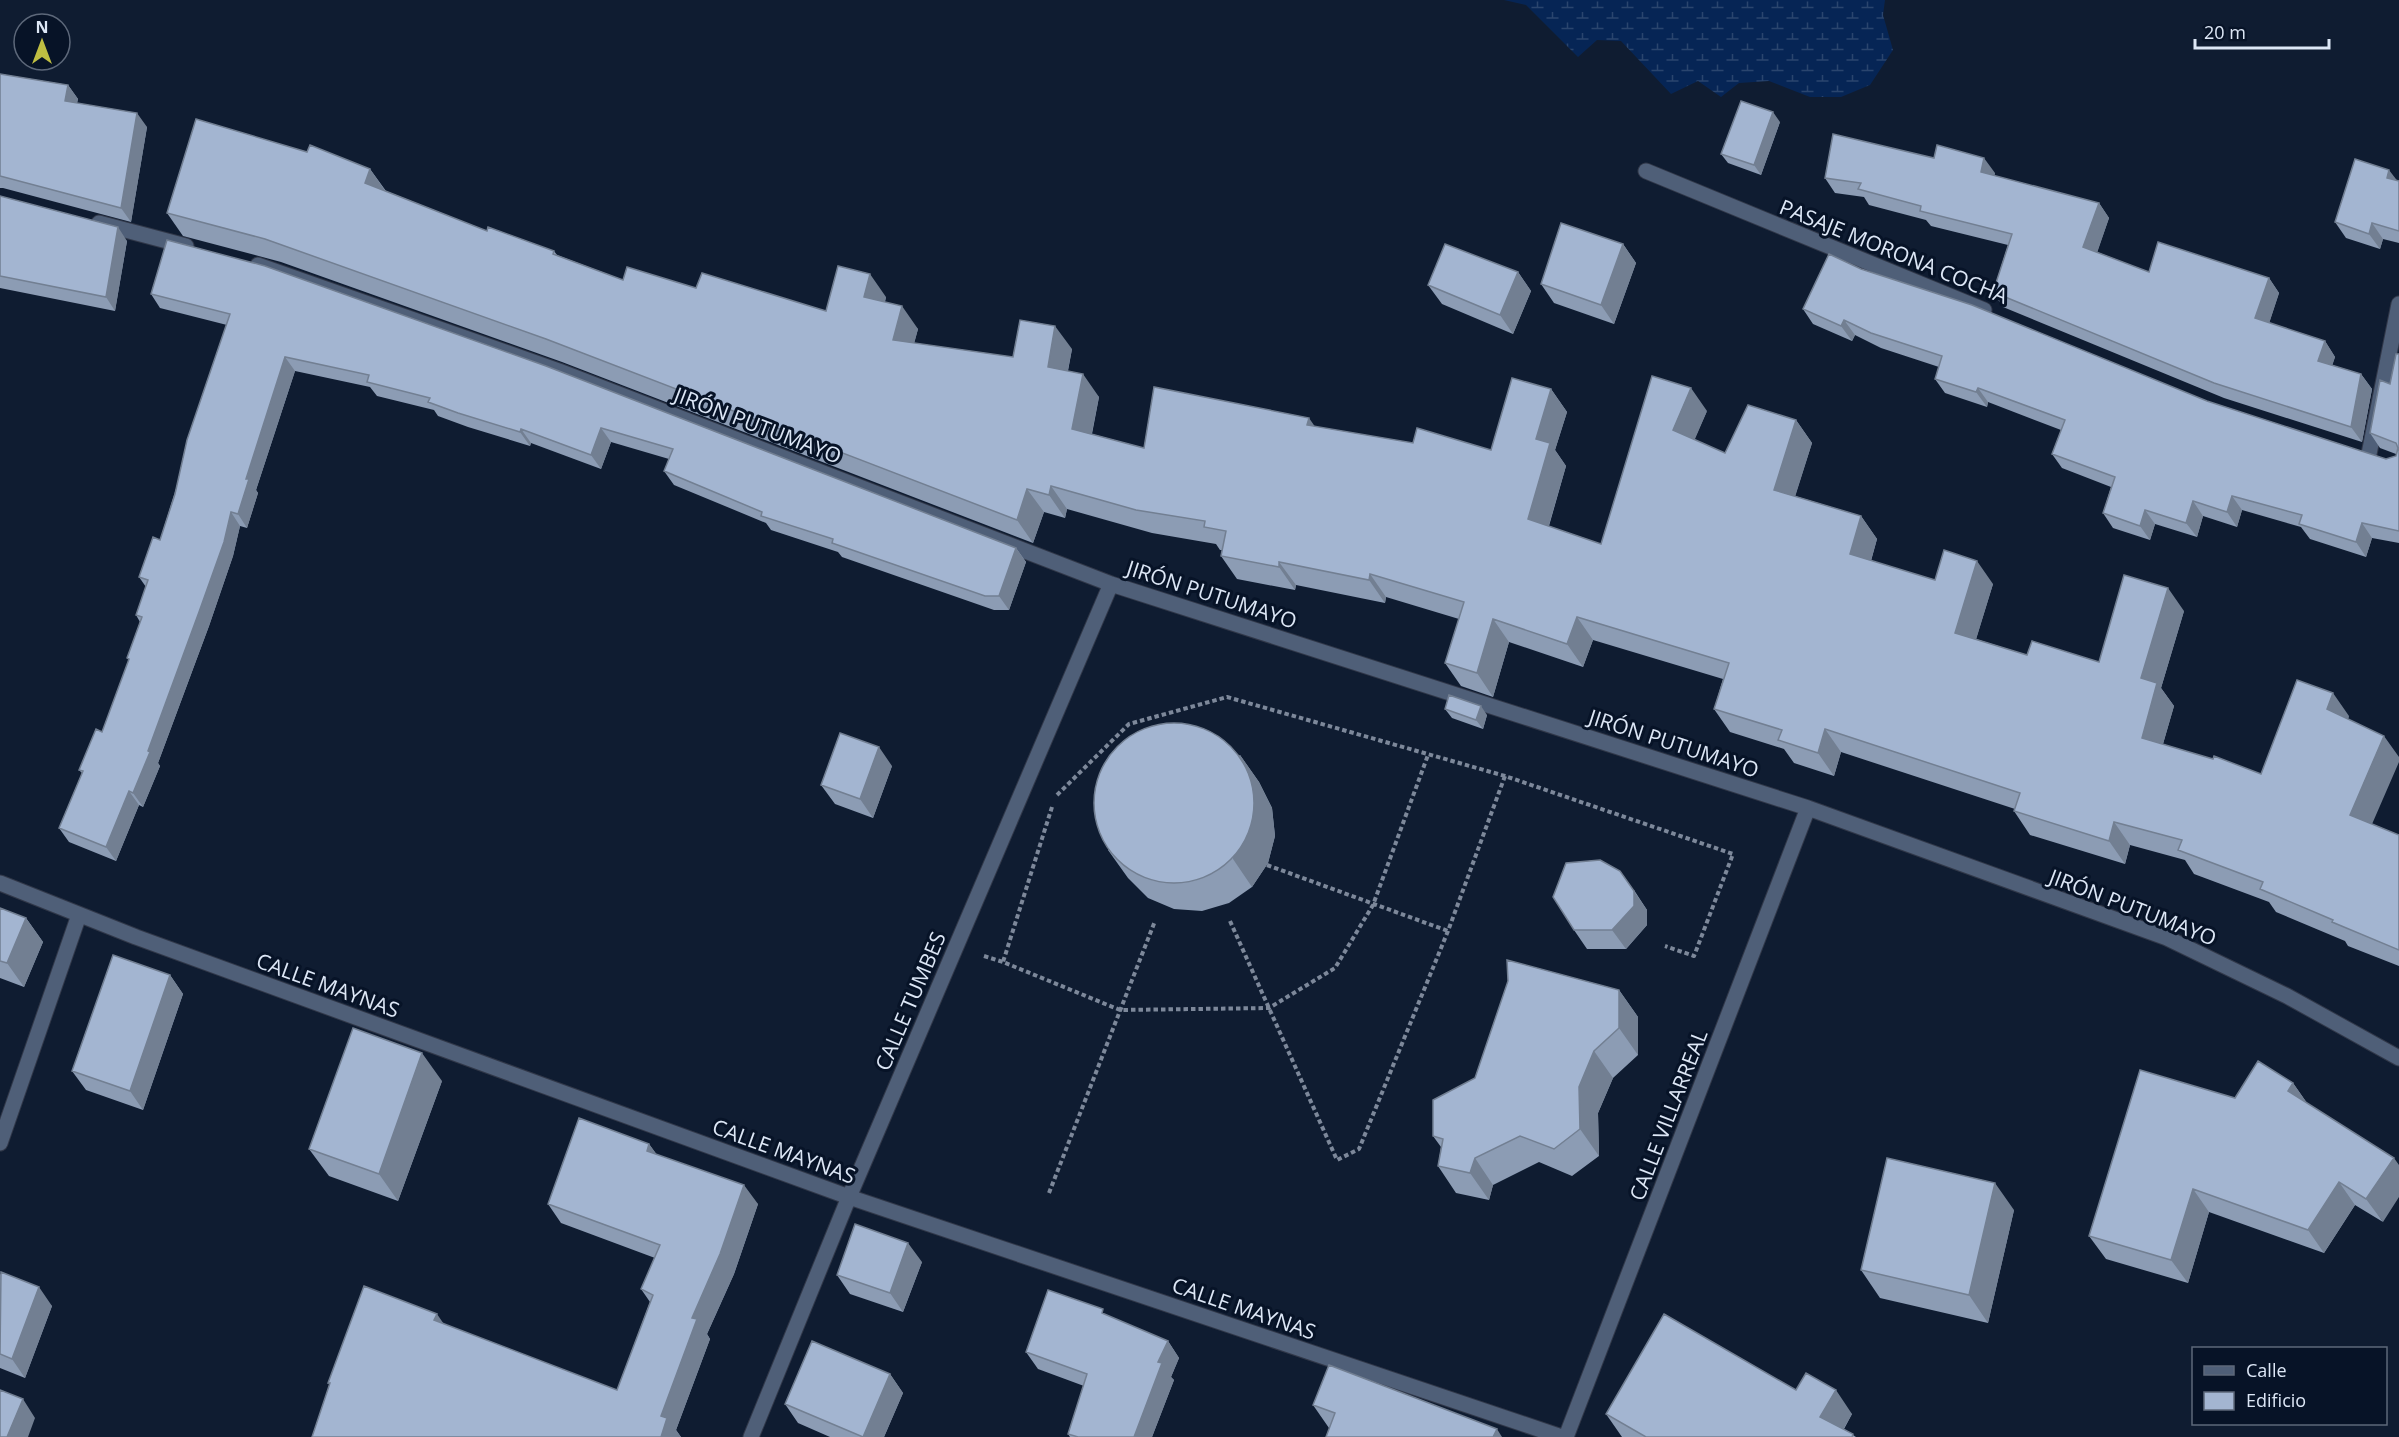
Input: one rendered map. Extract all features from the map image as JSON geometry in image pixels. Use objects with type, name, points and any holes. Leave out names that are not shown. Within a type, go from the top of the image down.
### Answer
[{"type":"street","name":"PASAJE MORONA COCHA","points":[[1646,171],[2000,317]]},
{"type":"street","points":[[81,219],[197,249]]},
{"type":"street","name":"JIRÓN PUTUMAYO","points":[[243,261],[278,271],[559,371],[1111,584],[1808,808],[2167,938],[2287,996],[2399,1058]]},
{"type":"street","points":[[2368,454],[2399,304]]},
{"type":"street","name":"CALLE TUMBES","points":[[751,1437],[849,1197],[1111,584]]},
{"type":"street","name":"CALLE VILLARREAL","points":[[1564,1437],[1808,808]]},
{"type":"street","name":"CALLE MAYNAS","points":[[0,883],[79,915],[849,1197],[1564,1437]]},
{"type":"street","points":[[0,1143],[79,915]]},
{"type":"path","points":[[1056,796],[1129,723],[1227,697],[1505,776],[1733,854],[1694,956],[1665,946]]},
{"type":"path","points":[[1053,807],[1003,962],[1120,1010],[1269,1008],[1335,968],[1373,905],[1428,755]]},
{"type":"path","points":[[1230,921],[1337,1160],[1359,1149],[1448,931],[1505,776]]},
{"type":"path","points":[[1267,865],[1448,931]]},
{"type":"path","points":[[1049,1193],[1155,921]]},
{"type":"green space","points":[[1504,0],[1885,0],[1883,15],[1893,50],[1870,85],[1841,97],[1810,97],[1769,81],[1739,83],[1721,97],[1698,81],[1671,94],[1621,41],[1597,40],[1578,57],[1526,5]]},
{"type":"building","points":[[0,74],[68,85],[65,101],[137,113],[121,208],[0,176]]},
{"type":"building","points":[[1741,101],[1773,112],[1754,165],[1721,154]]},
{"type":"building","points":[[196,119],[307,152],[310,145],[370,169],[365,183],[487,231],[488,227],[554,251],[553,254],[623,280],[627,267],[696,288],[702,273],[826,311],[838,266],[870,274],[864,297],[902,306],[893,340],[1013,357],[1020,320],[1055,326],[1048,367],[1083,374],[1072,429],[1144,448],[1154,387],[1309,418],[1307,425],[1413,443],[1417,428],[1491,450],[1512,378],[1551,389],[1536,439],[1550,443],[1528,519],[1601,544],[1652,376],[1691,388],[1673,430],[1725,453],[1748,405],[1796,420],[1774,490],[1861,516],[1850,554],[1935,580],[1944,550],[1977,561],[1955,633],[2027,655],[2032,641],[2099,662],[2124,575],[2168,588],[2141,678],[2157,683],[2142,738],[2213,759],[2214,756],[2261,774],[2297,680],[2333,693],[2327,709],[2384,736],[2350,815],[2399,835],[2399,950],[2260,889],[2263,882],[2178,850],[2182,840],[2114,822],[2109,841],[2014,811],[2020,793],[1825,729],[1818,753],[1778,740],[1782,730],[1714,709],[1729,663],[1577,617],[1567,644],[1493,619],[1477,673],[1445,663],[1464,602],[1370,574],[1369,580],[1279,562],[1279,567],[1221,556],[1226,531],[1204,527],[1205,521],[1136,510],[1051,486],[1049,495],[1027,489],[1017,520],[546,339],[265,239],[167,213]]},
{"type":"building","points":[[1833,134],[1934,158],[1937,145],[1984,158],[1981,172],[2099,203],[2083,247],[2149,272],[2158,242],[2269,278],[2255,318],[2325,341],[2318,361],[2361,374],[2351,427],[2214,383],[1993,292],[2012,234],[1920,211],[1921,206],[1858,189],[1861,183],[1825,178]]},
{"type":"building","points":[[2355,159],[2389,170],[2387,178],[2399,181],[2399,231],[2372,223],[2369,234],[2335,222]]},
{"type":"building","points":[[0,196],[118,227],[106,297],[0,276]]},
{"type":"building","points":[[1561,223],[1623,244],[1601,305],[1541,284]]},
{"type":"building","points":[[167,240],[265,266],[546,366],[1016,548],[999,596],[985,596],[832,543],[833,539],[761,516],[762,512],[664,471],[673,449],[601,428],[591,455],[521,429],[520,432],[458,413],[428,402],[430,398],[367,382],[369,375],[285,357],[246,479],[249,479],[238,514],[231,512],[224,542],[148,751],[150,752],[133,793],[129,791],[106,847],[59,828],[83,771],[79,770],[96,729],[102,732],[129,659],[127,658],[142,617],[136,615],[148,580],[139,577],[153,537],[160,540],[175,494],[187,440],[230,314],[151,294]]},
{"type":"building","points":[[1445,244],[1518,272],[1500,315],[1428,285]]},
{"type":"building","points":[[1829,254],[1861,269],[1972,305],[2207,401],[2386,459],[2396,456],[2398,448],[2396,443],[2370,433],[2380,380],[2390,384],[2396,354],[2399,354],[2399,531],[2362,523],[2356,542],[2299,524],[2302,515],[2232,496],[2227,512],[2193,501],[2186,523],[2145,510],[2140,526],[2103,513],[2115,477],[2052,454],[2065,420],[1978,388],[1976,392],[1935,379],[1942,356],[1871,333],[1844,320],[1841,326],[1803,309]]},
{"type":"building","points":[[1449,695],[1481,706],[1476,720],[1445,709]]},
{"type":"building","points":[[1174,723],[1190,724],[1205,729],[1219,736],[1231,746],[1241,758],[1248,772],[1253,787],[1253,819],[1248,834],[1241,848],[1231,860],[1219,870],[1205,877],[1190,882],[1174,883],[1158,882],[1143,877],[1129,870],[1117,860],[1107,848],[1100,834],[1095,819],[1094,803],[1095,787],[1100,772],[1107,758],[1117,746],[1129,736],[1143,729],[1158,724]]},
{"type":"building","points":[[840,733],[879,747],[860,799],[821,785]]},
{"type":"building","points":[[1600,860],[1620,871],[1634,891],[1634,906],[1612,930],[1574,930],[1553,897],[1566,863]]},
{"type":"building","points":[[0,908],[26,918],[7,963],[0,961]]},
{"type":"building","points":[[113,955],[170,975],[130,1091],[72,1071]]},
{"type":"building","points":[[1507,960],[1619,990],[1619,1028],[1594,1051],[1579,1087],[1580,1129],[1554,1149],[1520,1136],[1475,1158],[1470,1173],[1438,1166],[1443,1139],[1433,1136],[1433,1100],[1475,1078],[1508,981]]},
{"type":"building","points":[[353,1028],[422,1053],[379,1174],[309,1149]]},
{"type":"building","points":[[2258,1061],[2293,1083],[2288,1091],[2394,1158],[2366,1199],[2339,1182],[2308,1230],[2193,1189],[2171,1260],[2089,1236],[2140,1070],[2235,1098]]},
{"type":"building","points":[[579,1118],[649,1144],[647,1151],[744,1185],[720,1254],[692,1318],[697,1319],[661,1416],[667,1418],[661,1437],[312,1437],[330,1383],[328,1383],[364,1286],[437,1314],[434,1320],[617,1390],[653,1295],[641,1289],[660,1245],[548,1204]]},
{"type":"building","points":[[1887,1158],[1995,1183],[1969,1295],[1861,1270]]},
{"type":"building","points":[[855,1224],[908,1243],[890,1293],[837,1275]]},
{"type":"building","points":[[1,1272],[39,1287],[12,1359],[0,1354]]},
{"type":"building","points":[[1048,1290],[1103,1309],[1102,1313],[1168,1341],[1158,1362],[1162,1363],[1134,1437],[1078,1437],[1068,1434],[1087,1374],[1026,1352]]},
{"type":"building","points":[[1664,1314],[1796,1390],[1806,1373],[1836,1390],[1820,1417],[1853,1434],[1852,1437],[1646,1437],[1606,1414]]},
{"type":"building","points":[[812,1341],[890,1374],[863,1437],[785,1404]]},
{"type":"building","points":[[1329,1365],[1497,1429],[1493,1437],[1326,1437],[1335,1413],[1313,1405]]},
{"type":"building","points":[[0,1390],[23,1399],[7,1437],[0,1437]]}]
